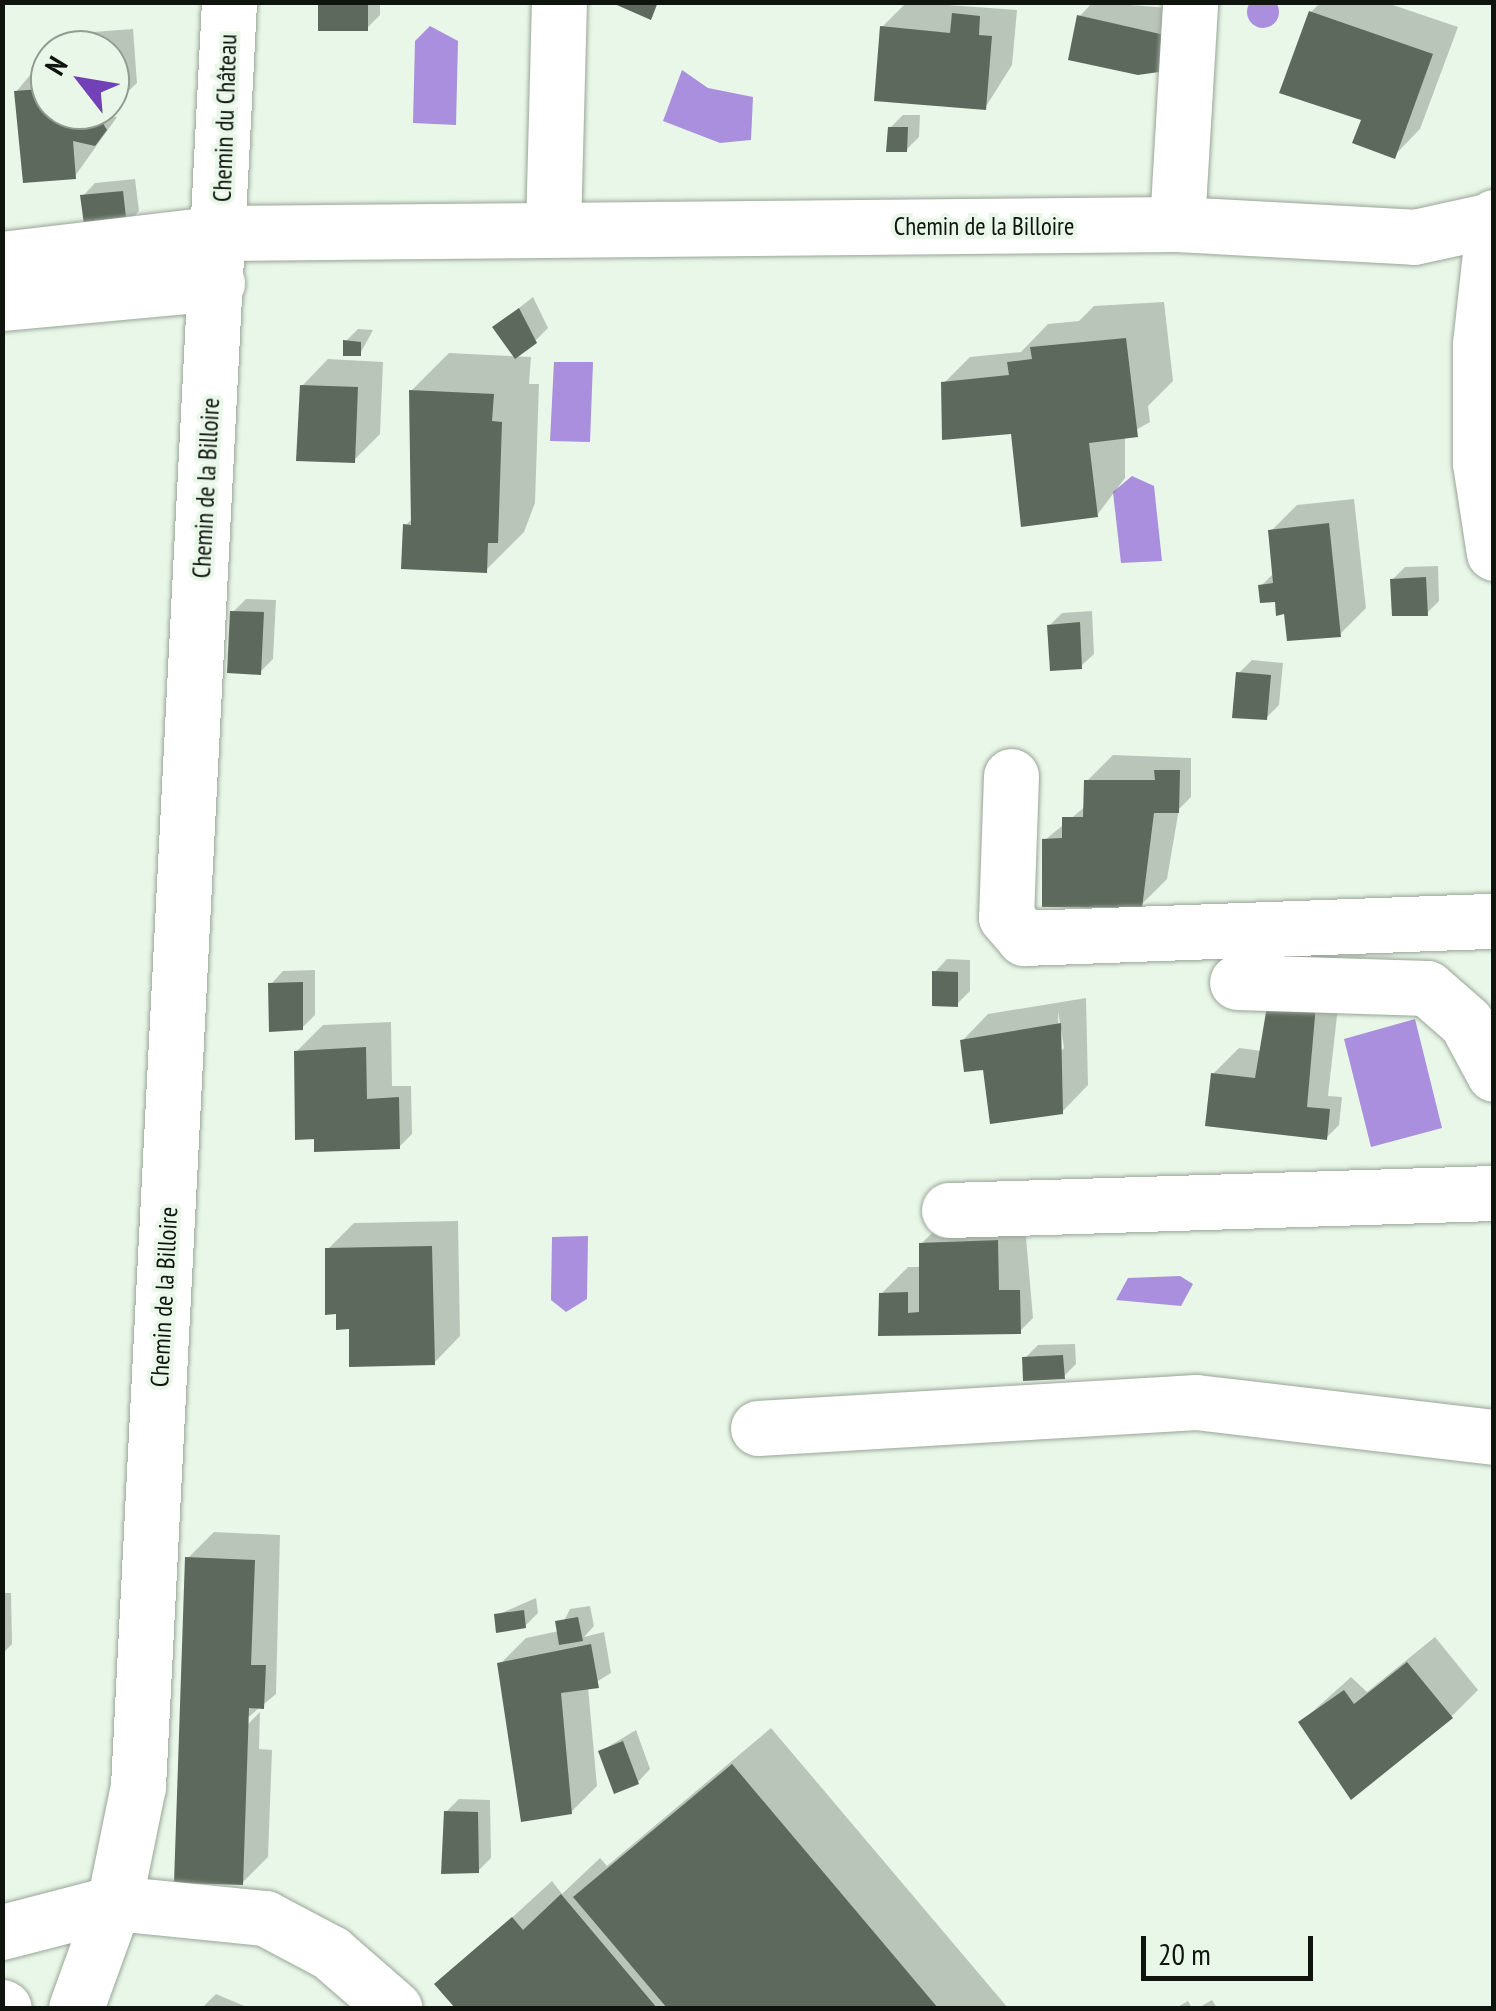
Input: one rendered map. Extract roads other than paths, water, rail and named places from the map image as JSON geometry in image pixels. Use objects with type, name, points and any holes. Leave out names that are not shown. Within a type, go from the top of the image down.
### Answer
[{"type":"street","name":"Chemin du Château","points":[[218,258],[230,2]]},
{"type":"street","points":[[553,229],[559,2]]},
{"type":"street","points":[[1178,224],[1190,2]]},
{"type":"street","name":"Chemin de la Billoire","points":[[76,2008],[114,1902],[138,1786],[218,258],[553,229],[1178,224],[1414,236],[1493,218]]},
{"type":"street","points":[[1493,218],[1480,364],[1494,553]]},
{"type":"street","points":[[2,259],[218,258]]},
{"type":"street","points":[[2,304],[218,258]]},
{"type":"street","points":[[1011,776],[1006,917],[1024,938],[1494,921]]},
{"type":"street","points":[[1237,982],[1428,988],[1466,1022],[1494,1074]]},
{"type":"street","points":[[950,1210],[1494,1193]]},
{"type":"street","points":[[758,1428],[1196,1402],[1494,1437]]},
{"type":"street","points":[[2,1932],[114,1902],[266,1918],[330,1954],[394,2008]]}]
